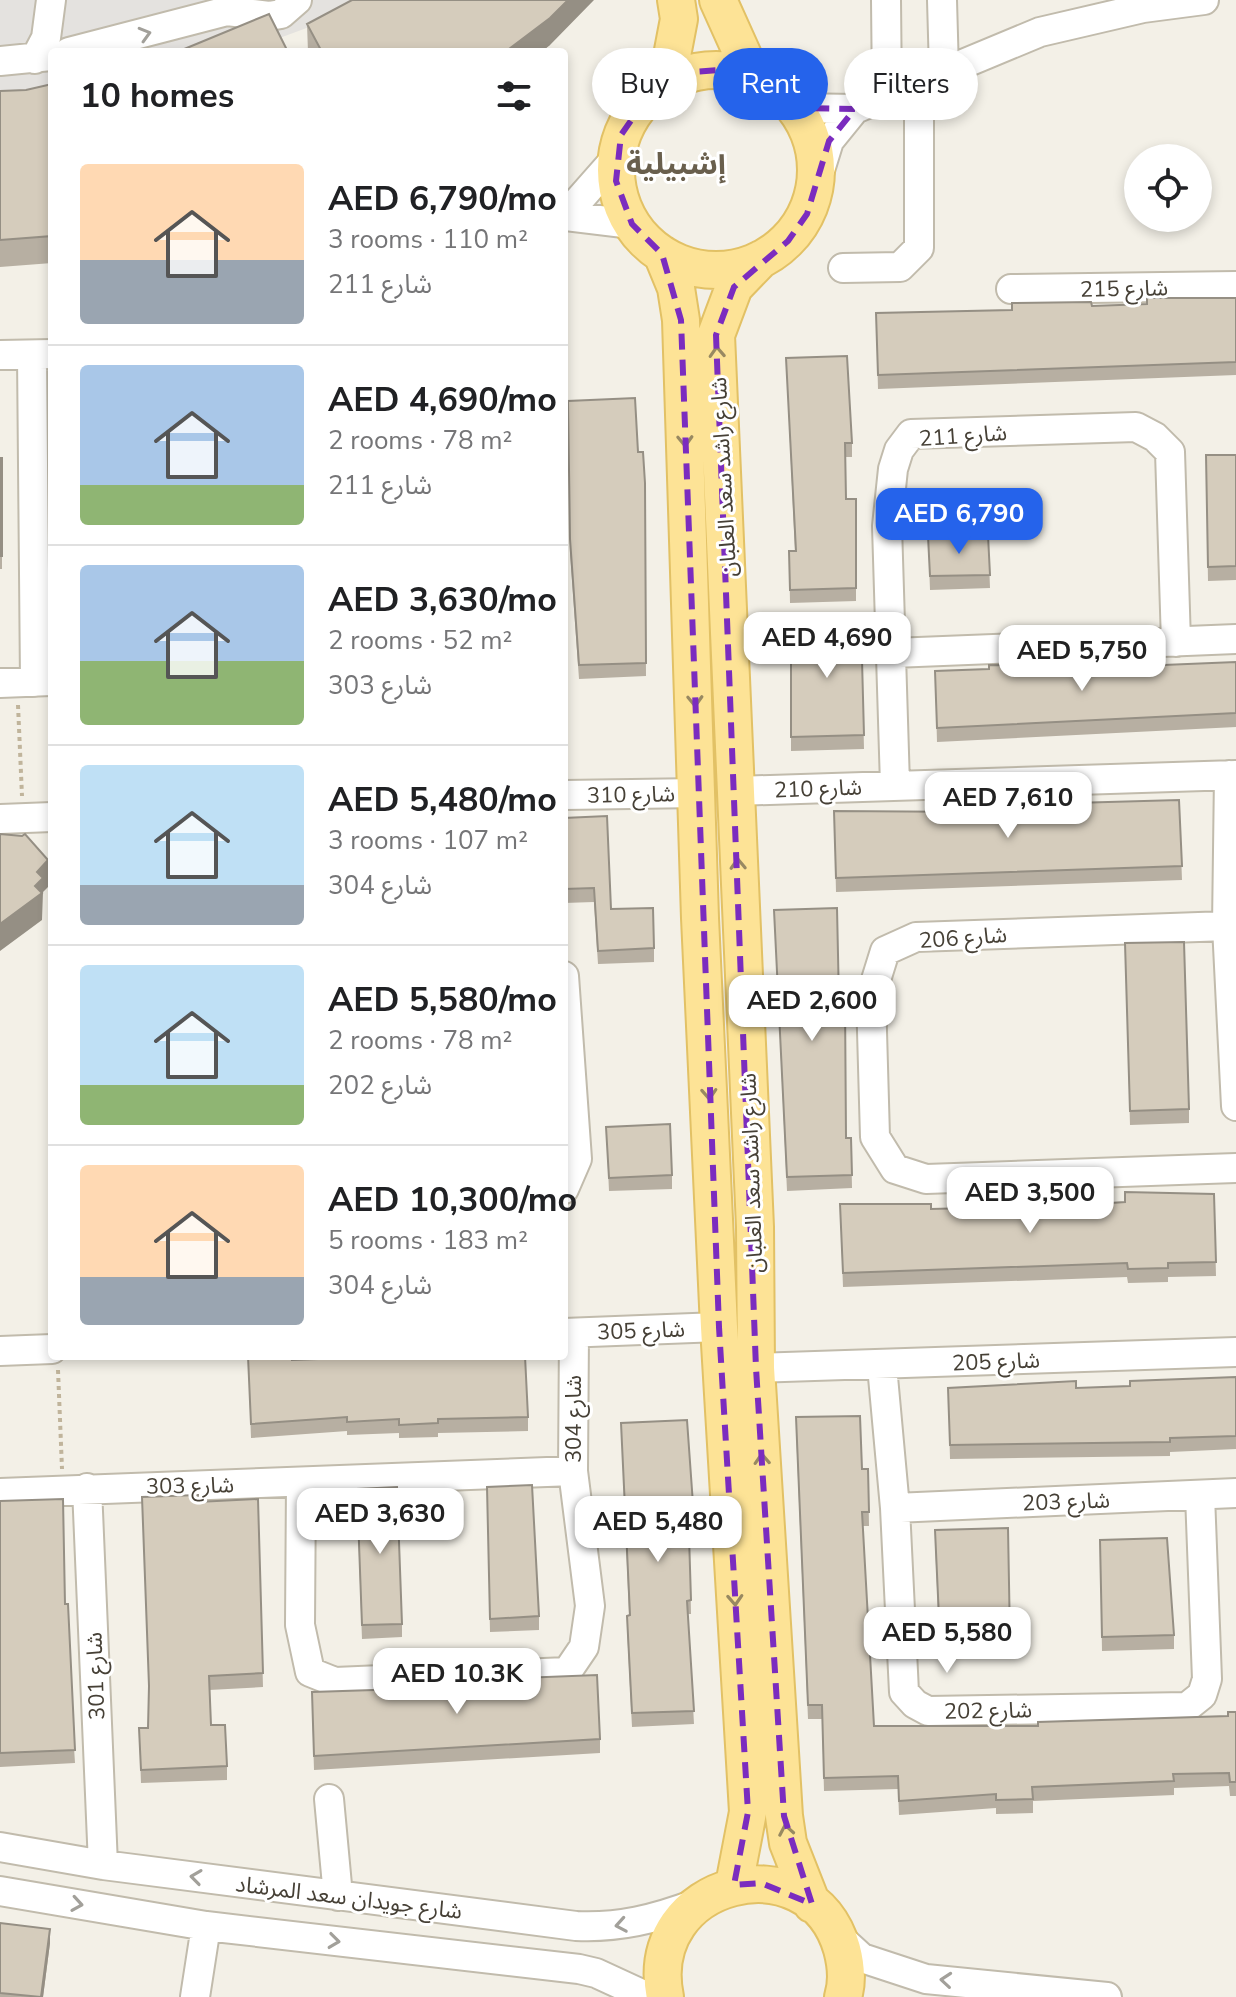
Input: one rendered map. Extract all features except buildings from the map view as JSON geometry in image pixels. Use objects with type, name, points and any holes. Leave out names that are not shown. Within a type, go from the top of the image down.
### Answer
[{"type":"main road","points":[[673,48],[679,19],[676,0]]},
{"type":"main road","points":[[718,0],[740,48]]},
{"type":"main road","points":[[630,120],[616,158],[616,181],[632,224],[662,254],[694,268],[729,269],[761,259],[788,241],[807,214],[816,183],[816,156],[809,131],[801,120]]},
{"type":"main road","name":"شارع راشد سعد العلبان","points":[[662,254],[676,288],[681,320],[699,793],[700,918],[719,1327],[748,1812],[734,1885]]},
{"type":"main road","name":"شارع راشد سعد العلبان","points":[[761,259],[734,287],[716,335],[755,1227],[756,1368],[784,1816],[788,1843],[812,1904]]},
{"type":"main road","points":[[700,918],[715,912],[740,915]]},
{"type":"main road","points":[[716,1224],[723,1235],[734,1239],[747,1237],[755,1227]]},
{"type":"main road","points":[[665,1997],[662,1980],[665,1952],[676,1925],[695,1904],[734,1885],[761,1883],[788,1890],[812,1904],[839,1937],[846,1962],[843,1997]]},
{"type":"street","points":[[0,61],[43,57],[51,0]]},
{"type":"street","points":[[84,48],[250,7],[281,14],[297,0]]},
{"type":"street","points":[[886,0],[887,48]]},
{"type":"street","points":[[936,48],[942,0]]},
{"type":"street","points":[[978,57],[1040,32],[1143,8],[1204,0]]},
{"type":"street","points":[[816,183],[829,141],[846,120]]},
{"type":"street","points":[[843,268],[900,267],[919,248],[929,120]]},
{"type":"street","points":[[568,214],[616,158]]},
{"type":"street","points":[[568,217],[632,224]]},
{"type":"street","name":"شارع 215","points":[[1011,289],[1236,286]]},
{"type":"street","points":[[0,355],[42,355],[26,682]]},
{"type":"street","name":"شارع 211","points":[[895,785],[887,526],[893,469],[899,450],[911,434],[1136,427],[1155,437],[1170,452],[1176,642]]},
{"type":"street","points":[[893,653],[1236,639]]},
{"type":"street","points":[[1232,775],[1227,926],[1236,1106]]},
{"type":"street","name":"شارع 210","points":[[736,791],[1232,775]]},
{"type":"street","name":"شارع 310","points":[[568,795],[699,793]]},
{"type":"street","points":[[11,818],[48,817]]},
{"type":"street","name":"شارع 206","points":[[1227,926],[916,937],[885,951],[871,996],[875,1137],[895,1169],[926,1179],[1236,1168]]},
{"type":"street","points":[[568,1032],[577,1159],[568,1180]]},
{"type":"street","name":"شارع 305","points":[[569,1333],[719,1327]]},
{"type":"street","name":"شارع 304","points":[[301,1483],[300,1625],[310,1672],[335,1682],[567,1672],[584,1647],[590,1606],[573,1471],[569,1333]]},
{"type":"street","points":[[0,1351],[48,1349]]},
{"type":"street","name":"شارع 205","points":[[756,1368],[1236,1352]]},
{"type":"street","name":"شارع 202","points":[[882,1366],[895,1508],[904,1692],[915,1704],[928,1711],[1187,1707],[1202,1695],[1207,1679],[1200,1495]]},
{"type":"street","name":"شارع 303","points":[[0,1493],[573,1471]]},
{"type":"street","name":"شارع 301","points":[[75,1489],[103,1865]]},
{"type":"street","name":"شارع 203","points":[[895,1508],[1236,1493]]},
{"type":"street","points":[[329,1799],[338,1896]]},
{"type":"street","name":"شارع جويدان سعد المرشاد","points":[[0,1847],[103,1865],[610,1928],[655,1918],[695,1904]]},
{"type":"street","name":"شارع جويدان سعد المرشاد","points":[[0,1891],[206,1926],[579,1969],[596,1973],[648,1997]]},
{"type":"street","points":[[195,1997],[206,1926]]},
{"type":"street","points":[[839,1937],[862,1958],[926,1979],[1107,1997]]},
{"type":"path","points":[[11,818],[26,682]]},
{"type":"path","points":[[58,1360],[75,1489]]},
{"type":"highlighted area","points":[[720,70],[771,86],[796,108],[855,109],[829,141],[807,214],[788,241],[734,287],[716,335],[756,1368],[784,1816],[812,1904],[761,1883],[734,1885],[748,1812],[719,1327],[681,320],[662,254],[632,224],[616,181],[621,135],[648,96],[692,72]]},
{"type":"shaded area","points":[[0,0],[382,0],[253,48],[48,48],[48,111],[0,117]]},
{"type":"district","name":"إشبيلية","points":[[676,164]]}]
